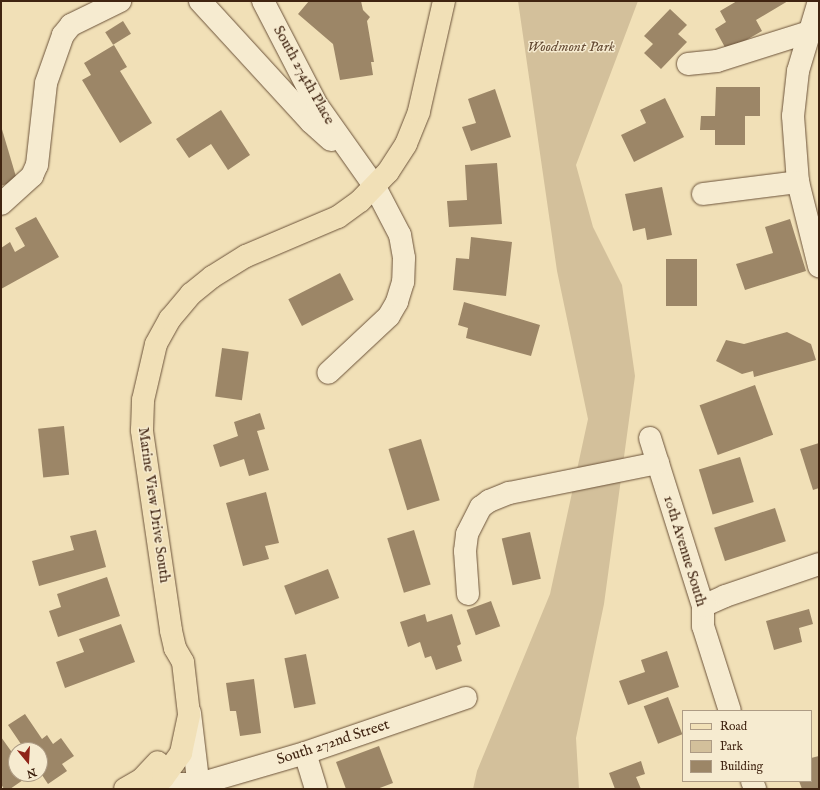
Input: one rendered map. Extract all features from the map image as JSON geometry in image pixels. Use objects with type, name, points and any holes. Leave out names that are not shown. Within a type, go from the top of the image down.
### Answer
[{"type":"main road","name":"Marine View Drive South","points":[[179,655],[142,430],[143,400],[156,344],[170,319],[191,294],[212,277],[246,256],[338,217],[360,202],[375,187],[406,144],[419,111],[444,1]]},
{"type":"main road","points":[[150,789],[163,778],[181,753],[187,728],[189,704],[179,655]]},
{"type":"main road","points":[[125,789],[142,779],[156,765],[172,739],[175,704],[172,665],[179,655]]},
{"type":"street","points":[[1,204],[32,176],[37,165],[46,82],[63,35],[71,25],[120,1]]},
{"type":"street","points":[[200,1],[311,122],[358,163]]},
{"type":"street","name":"South 274th Place","points":[[263,1],[318,105],[375,187],[400,235],[404,258],[403,282],[397,302],[389,316],[328,373]]},
{"type":"street","points":[[819,1],[809,32],[794,95],[793,138],[798,182],[819,266]]},
{"type":"street","points":[[688,64],[717,61],[809,32]]},
{"type":"street","points":[[703,194],[798,182]]},
{"type":"street","name":"10th Avenue South","points":[[650,438],[704,606],[703,626],[730,710]]},
{"type":"street","points":[[468,594],[465,551],[467,534],[475,516],[489,501],[509,494],[658,463]]},
{"type":"street","points":[[704,606],[725,596],[819,564]]},
{"type":"street","name":"South 272nd Street","points":[[158,789],[174,784],[199,786],[305,753],[466,698]]},
{"type":"street","points":[[189,704],[199,786]]},
{"type":"street","points":[[305,753],[316,789]]},
{"type":"green space","name":"Woodmont Park","points":[[518,1],[638,1],[576,165],[593,227],[622,285],[635,376],[604,604],[576,738],[579,789],[473,789],[477,771],[550,594],[588,419],[557,271]]},
{"type":"building","points":[[309,1],[361,1],[363,10],[370,17],[367,21],[374,62],[371,62],[373,75],[340,80],[333,44],[298,14]]},
{"type":"building","points":[[737,1],[788,1],[756,20],[762,31],[727,51],[715,29],[726,22],[720,11]]},
{"type":"building","points":[[670,9],[687,25],[678,34],[687,42],[661,69],[644,53],[653,44],[644,36]]},
{"type":"building","points":[[123,21],[131,34],[113,45],[105,32]]},
{"type":"building","points":[[114,45],[127,67],[120,71],[152,123],[120,143],[82,80],[91,75],[84,63]]},
{"type":"building","points":[[716,87],[760,87],[760,116],[745,116],[745,145],[715,145],[715,130],[700,130],[701,116],[715,116]]},
{"type":"building","points":[[495,89],[511,137],[471,151],[462,127],[476,123],[468,99]]},
{"type":"building","points":[[665,98],[684,137],[634,162],[621,135],[646,123],[640,110]]},
{"type":"building","points":[[221,110],[250,155],[228,170],[211,144],[189,158],[176,139]]},
{"type":"building","points":[[1,126],[17,180],[1,186]]},
{"type":"building","points":[[497,163],[502,224],[449,227],[447,201],[467,200],[465,165]]},
{"type":"building","points":[[662,187],[672,235],[647,240],[645,228],[633,231],[625,194]]},
{"type":"building","points":[[36,217],[59,257],[1,289],[1,248],[10,242],[15,252],[25,246],[15,228]]},
{"type":"building","points":[[790,219],[806,271],[745,290],[736,264],[773,253],[765,227]]},
{"type":"building","points":[[471,237],[512,242],[506,296],[453,290],[456,258],[469,259]]},
{"type":"building","points":[[666,259],[697,259],[697,306],[666,306]]},
{"type":"building","points":[[340,273],[354,300],[302,326],[288,299]]},
{"type":"building","points":[[464,302],[540,325],[531,356],[466,338],[468,328],[458,325]]},
{"type":"building","points":[[787,332],[811,344],[816,360],[754,377],[753,371],[742,374],[716,361],[726,340],[744,344]]},
{"type":"building","points":[[222,348],[249,352],[242,400],[215,397]]},
{"type":"building","points":[[755,385],[773,435],[718,455],[700,405]]},
{"type":"building","points":[[260,413],[265,429],[257,431],[269,470],[249,476],[244,459],[220,467],[213,445],[238,436],[234,422]]},
{"type":"building","points":[[64,426],[69,475],[43,477],[38,429]]},
{"type":"building","points":[[421,439],[440,500],[407,510],[388,449]]},
{"type":"building","points":[[819,443],[819,488],[813,490],[800,449]]},
{"type":"building","points":[[740,457],[754,502],[713,515],[699,470]]},
{"type":"building","points":[[266,492],[279,543],[265,546],[269,559],[243,566],[226,503]]},
{"type":"building","points":[[775,508],[786,541],[725,561],[714,528]]},
{"type":"building","points":[[96,530],[106,567],[39,586],[32,561],[74,550],[70,536]]},
{"type":"building","points":[[414,530],[431,585],[404,593],[387,538]]},
{"type":"building","points":[[530,532],[541,579],[513,585],[502,539]]},
{"type":"building","points":[[328,569],[339,598],[295,615],[284,586]]},
{"type":"building","points":[[107,577],[120,616],[58,637],[49,611],[61,607],[57,594]]},
{"type":"building","points":[[491,601],[500,626],[476,635],[467,610]]},
{"type":"building","points":[[809,609],[813,624],[799,628],[802,642],[774,650],[766,621]]},
{"type":"building","points":[[425,614],[427,622],[452,614],[461,644],[457,646],[462,661],[436,670],[431,656],[425,658],[420,642],[408,647],[400,622]]},
{"type":"building","points":[[121,624],[135,662],[65,688],[56,662],[84,652],[79,639]]},
{"type":"building","points":[[667,651],[679,687],[628,705],[619,681],[645,672],[641,660]]},
{"type":"building","points":[[306,654],[316,704],[294,708],[284,658]]},
{"type":"building","points":[[254,679],[261,733],[240,736],[236,711],[230,711],[226,683]]},
{"type":"building","points":[[668,697],[682,734],[658,744],[644,706]]},
{"type":"building","points":[[25,714],[42,739],[47,735],[53,744],[61,738],[74,756],[62,764],[67,771],[48,784],[47,782],[48,782],[48,742],[20,742],[8,725]]},
{"type":"building","points":[[1,737],[8,747],[8,782],[20,782],[10,789],[4,789],[1,784]]},
{"type":"building","points":[[379,746],[393,783],[377,789],[346,789],[336,762]]},
{"type":"building","points":[[819,756],[819,789],[802,789],[799,782],[812,782],[812,758]]},
{"type":"building","points":[[641,761],[645,774],[636,777],[641,789],[615,789],[609,773]]}]
